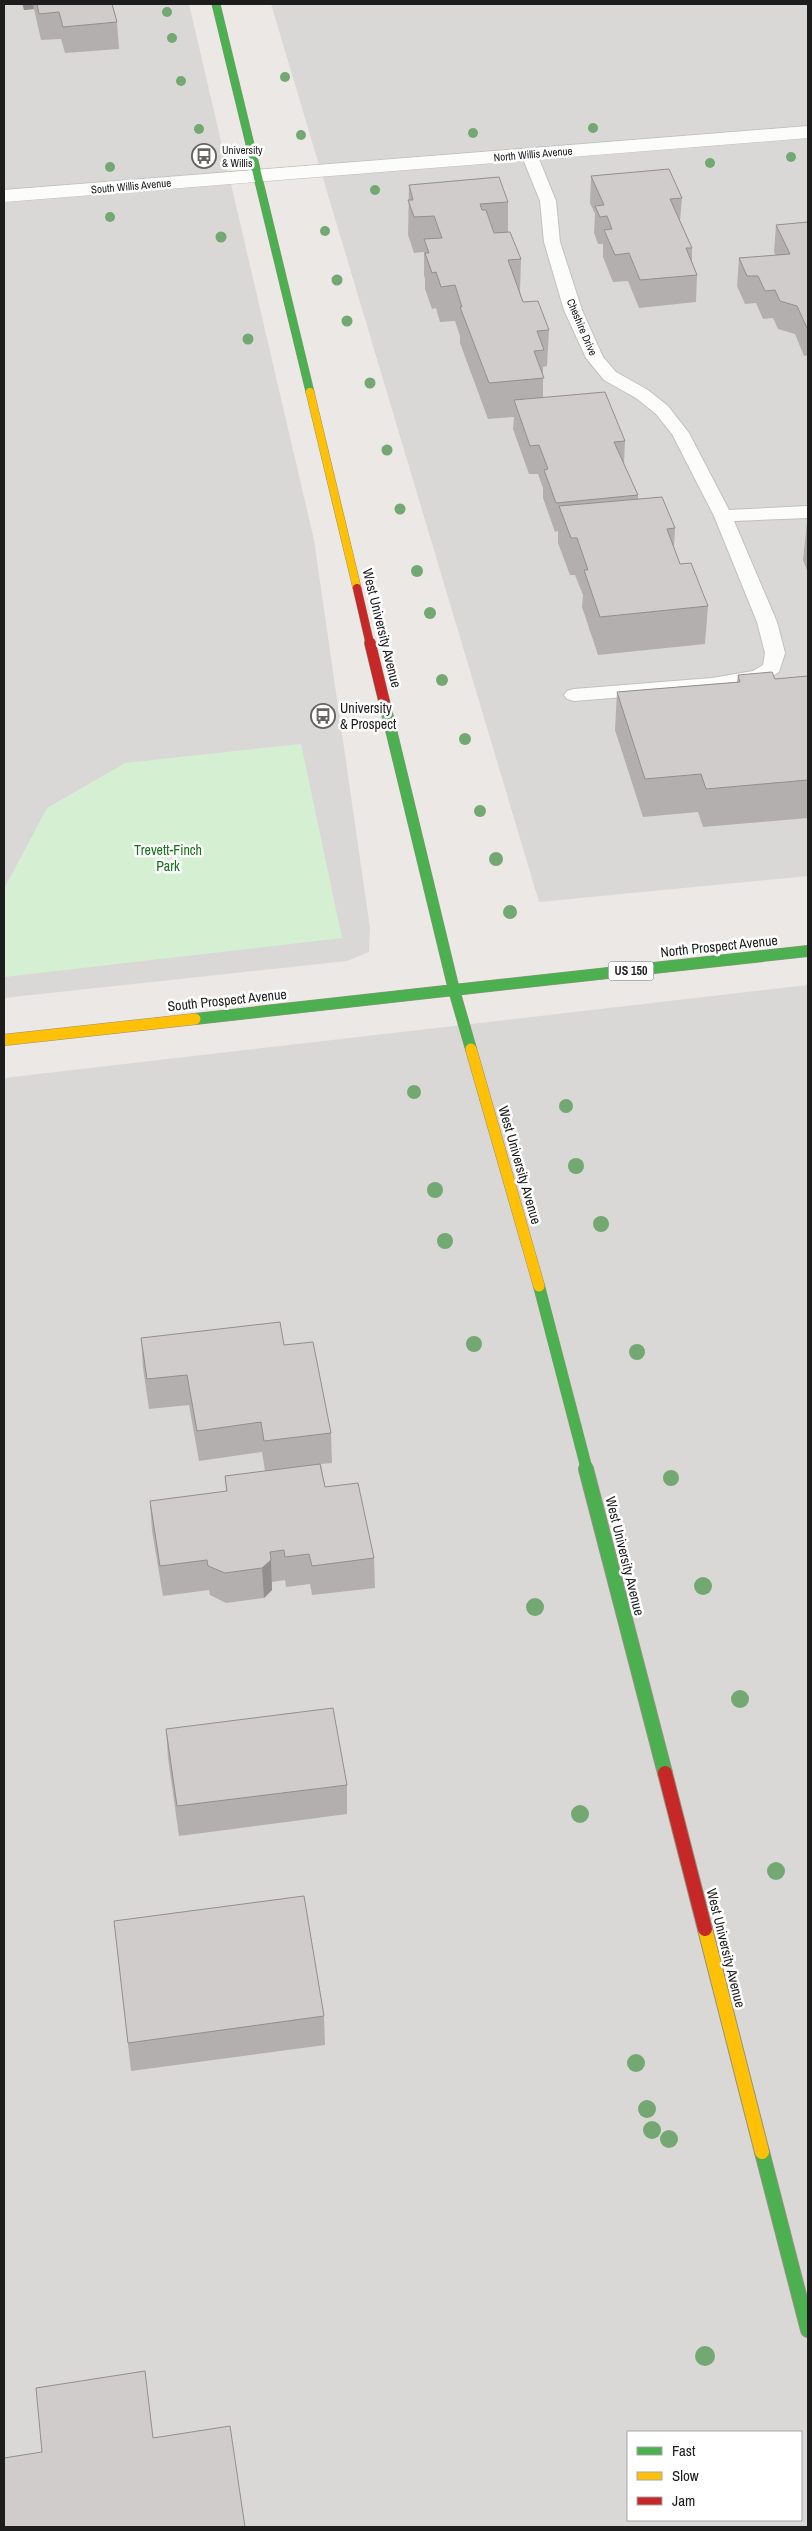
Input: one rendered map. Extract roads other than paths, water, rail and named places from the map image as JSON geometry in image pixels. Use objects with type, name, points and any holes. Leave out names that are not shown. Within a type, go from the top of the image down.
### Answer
[{"type":"main road","name":"West University Avenue","points":[[216,4],[454,990],[548,1316],[808,2330]]},
{"type":"main road","name":"North Prospect Avenue","points":[[454,990],[808,951]]},
{"type":"main road","name":"South Prospect Avenue","points":[[4,1040],[454,990]]},
{"type":"street","name":"North Willis Avenue","points":[[257,176],[808,132]]},
{"type":"street","name":"South Willis Avenue","points":[[4,196],[257,176]]},
{"type":"lane","name":"Cheshire Drive","points":[[530,154],[548,200],[552,242],[573,310],[594,358],[610,376],[642,394],[662,410],[680,433],[723,516],[767,622],[776,653],[772,668],[759,676],[712,684],[574,695]]},
{"type":"lane","points":[[723,516],[808,512]]},
{"type":"place","name":"University & Willis","points":[[204,156]]},
{"type":"place","name":"University & Prospect","points":[[323,716]]},
{"type":"park label","name":"Trevett-Finch Park","points":[[168,858]]}]
